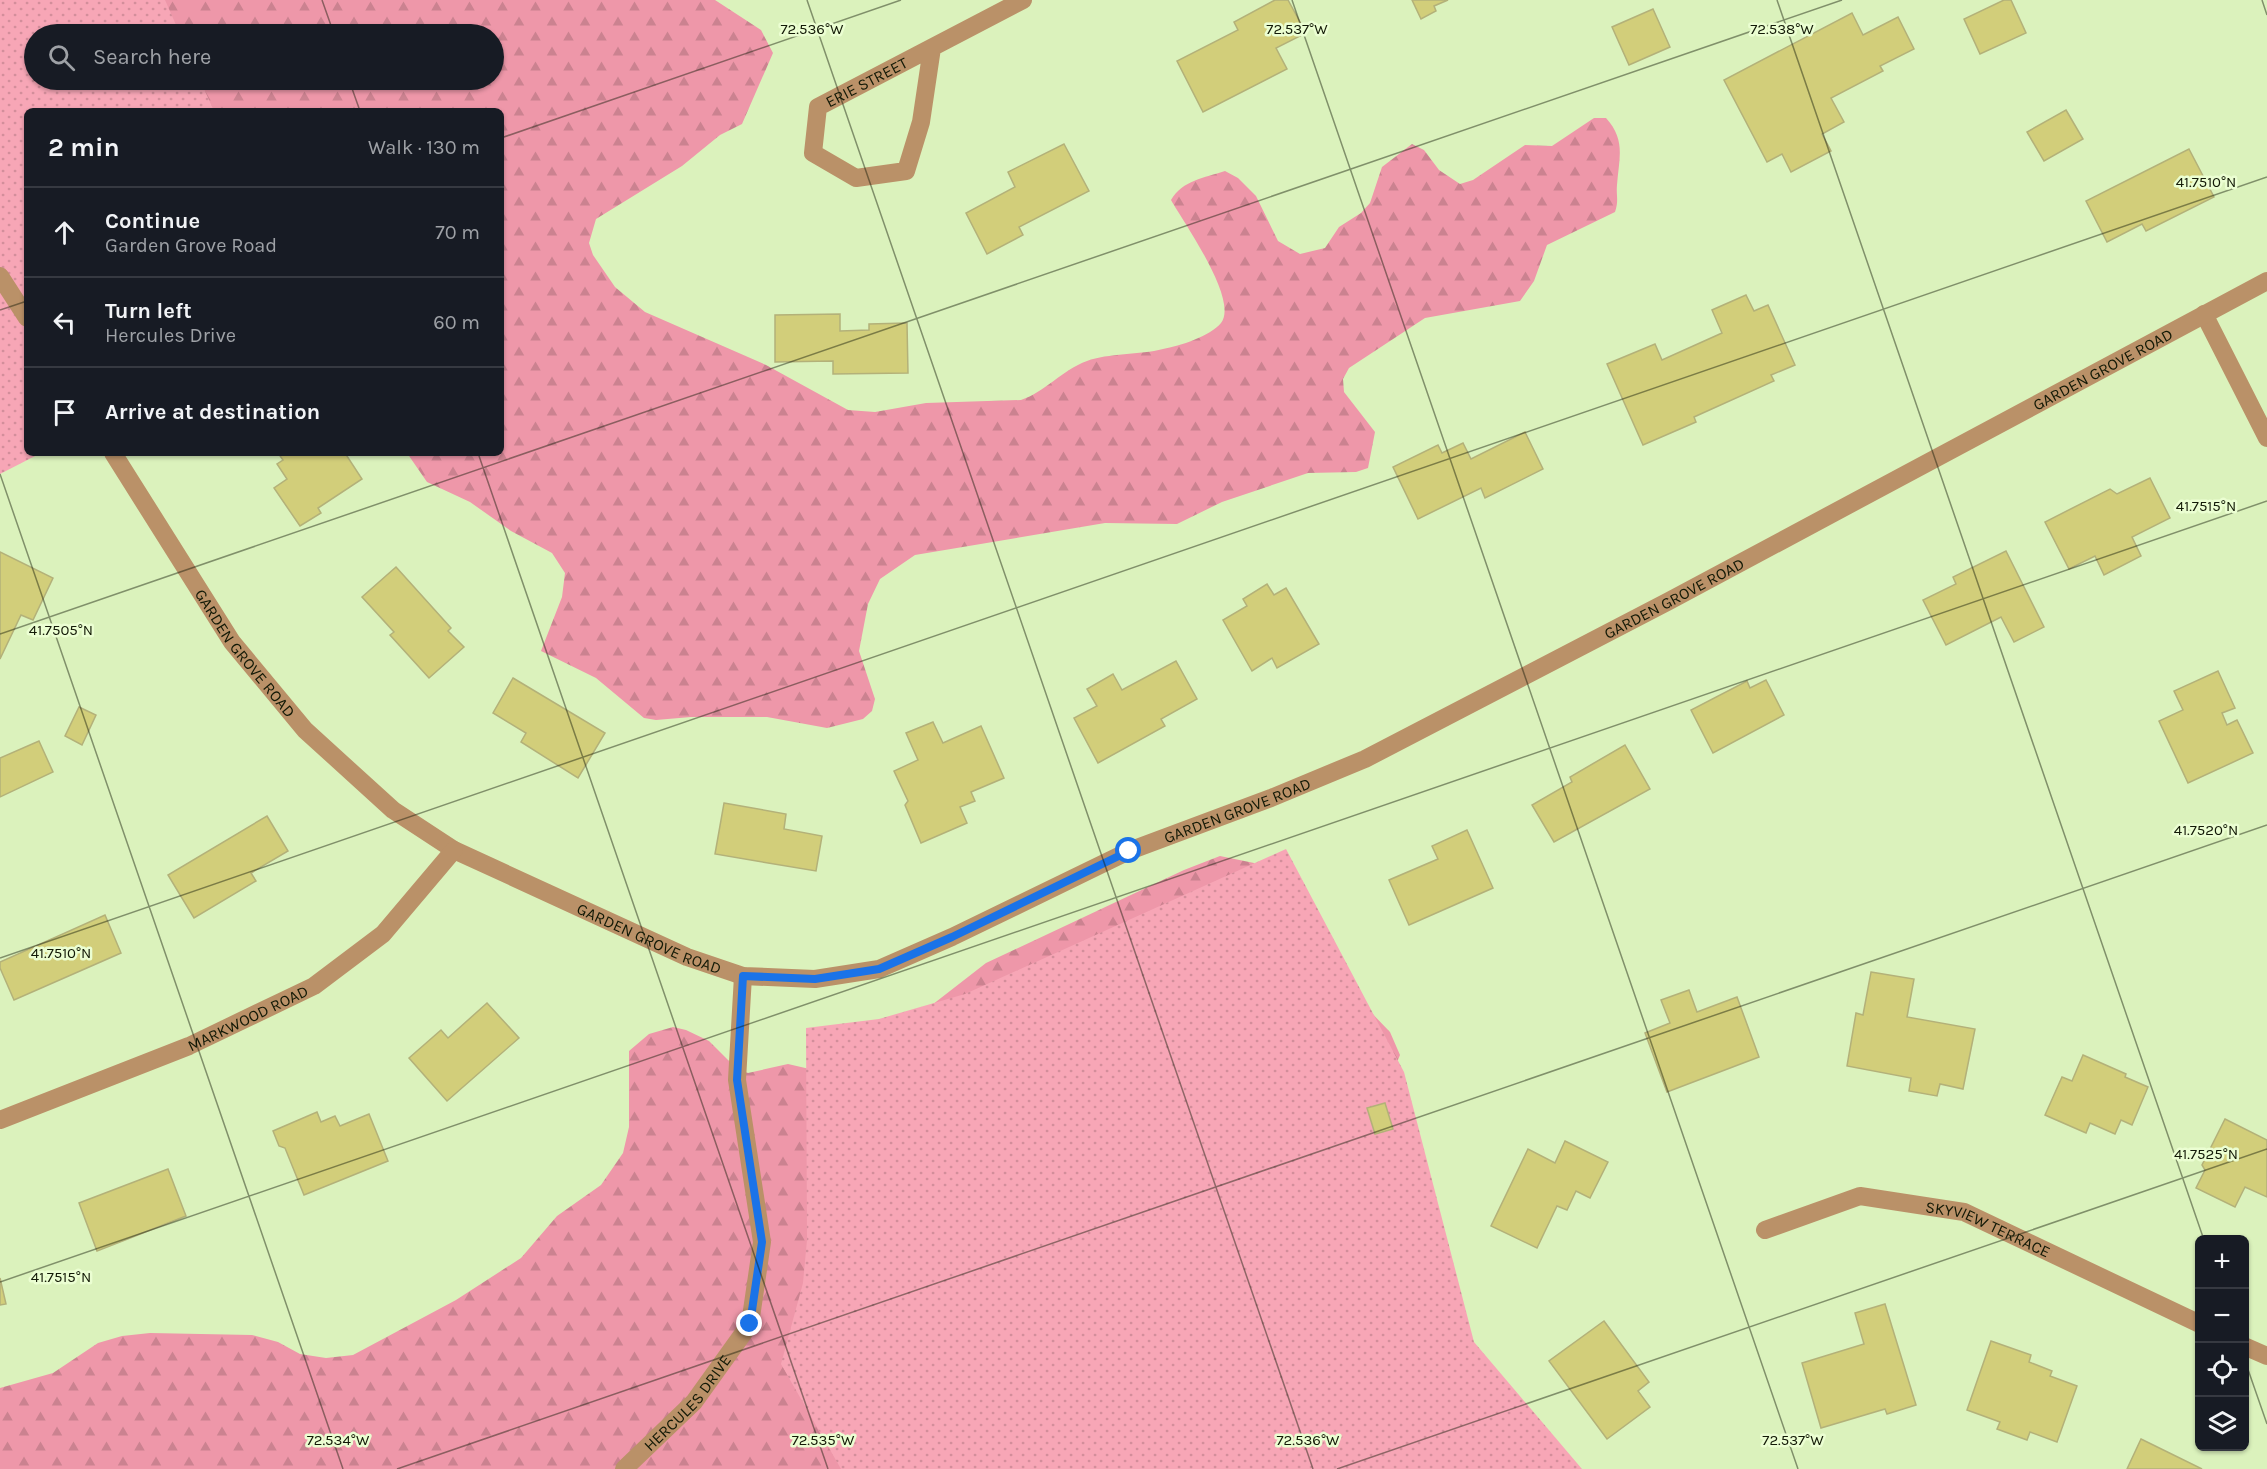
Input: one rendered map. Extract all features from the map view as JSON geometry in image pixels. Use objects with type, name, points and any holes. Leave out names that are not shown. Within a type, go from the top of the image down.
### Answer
[{"type":"street","name":"ERIE STREET","points":[[932,48],[921,122],[906,171],[856,178],[813,153],[818,107],[1023,0]]},
{"type":"street","points":[[0,276],[24,313]]},
{"type":"street","name":"GARDEN GROVE ROAD","points":[[115,456],[232,642],[267,687],[305,730],[393,810],[454,850],[687,957],[743,976],[815,979],[879,969],[952,937],[1129,851],[1271,798],[1365,759],[1669,602],[2267,281]]},
{"type":"street","points":[[2204,314],[2267,438]]},
{"type":"street","name":"MARKWOOD ROAD","points":[[0,1120],[189,1046],[314,986],[382,934],[454,850]]},
{"type":"street","name":"HERCULES DRIVE","points":[[624,1469],[694,1402],[750,1324],[762,1242],[737,1080],[743,976]]},
{"type":"street","name":"SKYVIEW TERRACE","points":[[1765,1230],[1860,1196],[1964,1212],[2195,1322]]},
{"type":"street","points":[[2249,1348],[2267,1356]]},
{"type":"green space","points":[[0,0],[715,0],[761,30],[773,53],[742,124],[720,135],[682,166],[596,219],[589,243],[593,255],[615,287],[645,312],[766,365],[848,410],[875,412],[926,403],[1021,400],[1087,361],[1170,348],[1210,332],[1221,323],[1225,312],[1223,297],[1208,262],[1171,200],[1182,188],[1202,178],[1225,171],[1238,178],[1256,196],[1278,241],[1300,254],[1325,248],[1339,227],[1361,213],[1370,203],[1382,167],[1412,144],[1424,150],[1439,170],[1460,184],[1473,180],[1525,145],[1552,146],[1594,118],[1606,118],[1619,142],[1620,158],[1615,212],[1547,245],[1534,281],[1520,301],[1425,318],[1349,368],[1343,379],[1344,392],[1375,432],[1368,468],[1356,472],[1308,473],[1222,502],[1177,524],[1105,523],[915,555],[880,579],[868,604],[859,651],[875,699],[872,711],[863,719],[827,728],[767,717],[691,717],[656,720],[644,718],[596,678],[541,651],[562,597],[565,573],[552,553],[511,531],[470,502],[427,482],[409,456],[504,456],[504,108],[26,108]]},
{"type":"green space","points":[[1220,856],[1254,863],[1335,975],[1390,1032],[1400,1055],[1385,1091],[1460,1469],[0,1469],[0,1388],[53,1373],[98,1343],[122,1336],[150,1333],[252,1335],[278,1342],[300,1354],[326,1358],[353,1355],[456,1300],[521,1258],[557,1216],[601,1185],[623,1153],[629,1127],[629,1051],[649,1034],[673,1027],[686,1030],[709,1041],[736,1068],[748,1073],[788,1064],[814,1070],[865,1057],[986,963],[1184,870]]},
{"type":"shaded area","points":[[0,0],[165,0],[176,24],[24,24],[24,90],[205,90],[213,108],[24,108],[24,456],[35,456],[0,474]]},
{"type":"shaded area","points":[[1286,849],[1404,1072],[1474,1342],[1582,1469],[841,1469],[781,1364],[803,1283],[807,1240],[806,1028],[879,1019],[965,994]]},
{"type":"building","points":[[1275,0],[1288,0],[1306,33],[1276,48],[1287,69],[1203,112],[1177,61],[1238,30],[1234,22]]},
{"type":"building","points":[[1412,0],[1448,0],[1434,6],[1436,11],[1421,19]]},
{"type":"building","points":[[2004,0],[2011,0],[2026,33],[1980,54],[1964,19]]},
{"type":"building","points":[[1653,9],[1670,47],[1629,65],[1612,27]]},
{"type":"building","points":[[1852,13],[1863,35],[1898,17],[1914,49],[1880,66],[1883,71],[1831,98],[1844,122],[1822,134],[1831,151],[1791,172],[1782,154],[1767,162],[1724,80]]},
{"type":"building","points":[[2066,110],[2083,139],[2044,161],[2027,132]]},
{"type":"building","points":[[1064,144],[1089,191],[1019,227],[1023,235],[987,254],[966,213],[1015,187],[1008,172]]},
{"type":"building","points":[[2189,149],[2214,197],[2146,231],[2142,224],[2107,242],[2086,201]]},
{"type":"building","points":[[1746,295],[1754,311],[1768,305],[1795,365],[1771,375],[1774,381],[1694,417],[1696,422],[1643,445],[1607,364],[1655,344],[1662,360],[1722,333],[1712,310]]},
{"type":"building","points":[[840,314],[840,331],[869,330],[869,324],[907,323],[908,373],[833,374],[833,361],[775,362],[775,315]]},
{"type":"building","points":[[1525,432],[1543,469],[1485,498],[1481,488],[1418,519],[1393,467],[1438,445],[1442,453],[1463,443],[1471,459]]},
{"type":"building","points":[[280,456],[347,456],[362,479],[318,508],[321,513],[300,526],[274,488],[287,479],[277,464],[283,460]]},
{"type":"building","points":[[2150,478],[2170,518],[2132,537],[2141,556],[2104,575],[2095,556],[2069,569],[2045,522],[2110,489],[2117,494]]},
{"type":"building","points":[[2006,551],[2044,627],[2014,642],[2001,617],[1946,645],[1923,600],[1956,584],[1953,577]]},
{"type":"building","points":[[0,552],[53,578],[33,620],[21,615],[0,659]]},
{"type":"building","points":[[396,567],[451,628],[448,631],[464,647],[429,678],[390,635],[394,632],[362,597]]},
{"type":"building","points":[[1267,584],[1274,595],[1286,588],[1319,644],[1277,668],[1272,658],[1252,671],[1223,620],[1247,606],[1243,599]]},
{"type":"building","points":[[1176,661],[1197,699],[1161,719],[1165,726],[1098,763],[1074,718],[1097,706],[1087,689],[1113,674],[1122,690]]},
{"type":"building","points":[[2218,671],[2235,708],[2222,713],[2227,725],[2237,720],[2253,753],[2188,783],[2159,721],[2183,710],[2174,691]]},
{"type":"building","points":[[513,678],[605,733],[578,778],[521,742],[526,733],[493,713]]},
{"type":"building","points":[[1766,680],[1784,715],[1713,753],[1691,710],[1747,681],[1750,688]]},
{"type":"building","points":[[79,707],[96,715],[82,745],[65,736]]},
{"type":"building","points":[[933,722],[943,743],[981,726],[1004,778],[971,792],[975,801],[960,807],[967,823],[921,843],[905,805],[908,801],[894,771],[918,760],[906,733]]},
{"type":"building","points":[[39,741],[53,772],[0,797],[0,758]]},
{"type":"building","points":[[1625,745],[1650,789],[1554,842],[1532,805],[1572,782],[1570,777]]},
{"type":"building","points":[[724,803],[786,814],[784,829],[822,836],[816,871],[715,854]]},
{"type":"building","points":[[267,816],[288,851],[251,873],[256,881],[194,918],[168,875]]},
{"type":"building","points":[[1467,830],[1493,888],[1409,925],[1389,880],[1438,859],[1432,846]]},
{"type":"building","points":[[105,915],[121,953],[14,1000],[0,968],[0,962]]},
{"type":"building","points":[[1871,972],[1914,979],[1907,1017],[1975,1029],[1963,1089],[1940,1084],[1937,1096],[1909,1091],[1911,1078],[1847,1066],[1856,1013],[1863,1015]]},
{"type":"building","points":[[1689,990],[1697,1012],[1737,997],[1759,1057],[1667,1092],[1645,1033],[1670,1023],[1661,1000]]},
{"type":"building","points":[[487,1003],[519,1038],[447,1101],[409,1058],[441,1030],[448,1038]]},
{"type":"building","points":[[2083,1055],[2126,1074],[2125,1077],[2148,1087],[2132,1125],[2121,1120],[2115,1134],[2090,1123],[2086,1133],[2045,1115],[2062,1077],[2072,1081]]},
{"type":"building","points":[[1385,1103],[1393,1129],[1375,1134],[1367,1108]]},
{"type":"building","points":[[317,1112],[321,1122],[335,1116],[340,1126],[369,1114],[388,1161],[304,1195],[285,1148],[279,1146],[273,1131]]},
{"type":"building","points":[[2225,1119],[2267,1140],[2267,1197],[2245,1187],[2235,1207],[2196,1188],[2205,1170],[2202,1165]]},
{"type":"building","points":[[1565,1141],[1608,1162],[1590,1198],[1576,1191],[1567,1210],[1557,1206],[1537,1248],[1491,1226],[1528,1149],[1555,1163]]},
{"type":"building","points":[[168,1169],[186,1216],[97,1251],[79,1203]]},
{"type":"building","points":[[0,1278],[6,1304],[0,1305]]},
{"type":"building","points":[[1885,1304],[1916,1405],[1887,1414],[1885,1409],[1821,1428],[1802,1363],[1864,1344],[1855,1313]]},
{"type":"building","points":[[1604,1321],[1649,1382],[1638,1391],[1650,1407],[1607,1439],[1549,1361]]},
{"type":"building","points":[[1991,1341],[2031,1355],[2029,1362],[2052,1371],[2050,1376],[2077,1386],[2057,1442],[2030,1432],[2027,1440],[1997,1429],[2000,1422],[1967,1410]]},
{"type":"building","points":[[2141,1439],[2202,1469],[2127,1469]]},
{"type":"route","points":[[750,1324],[762,1242],[737,1080],[743,976],[815,979],[879,969],[952,937],[1129,851]]}]
